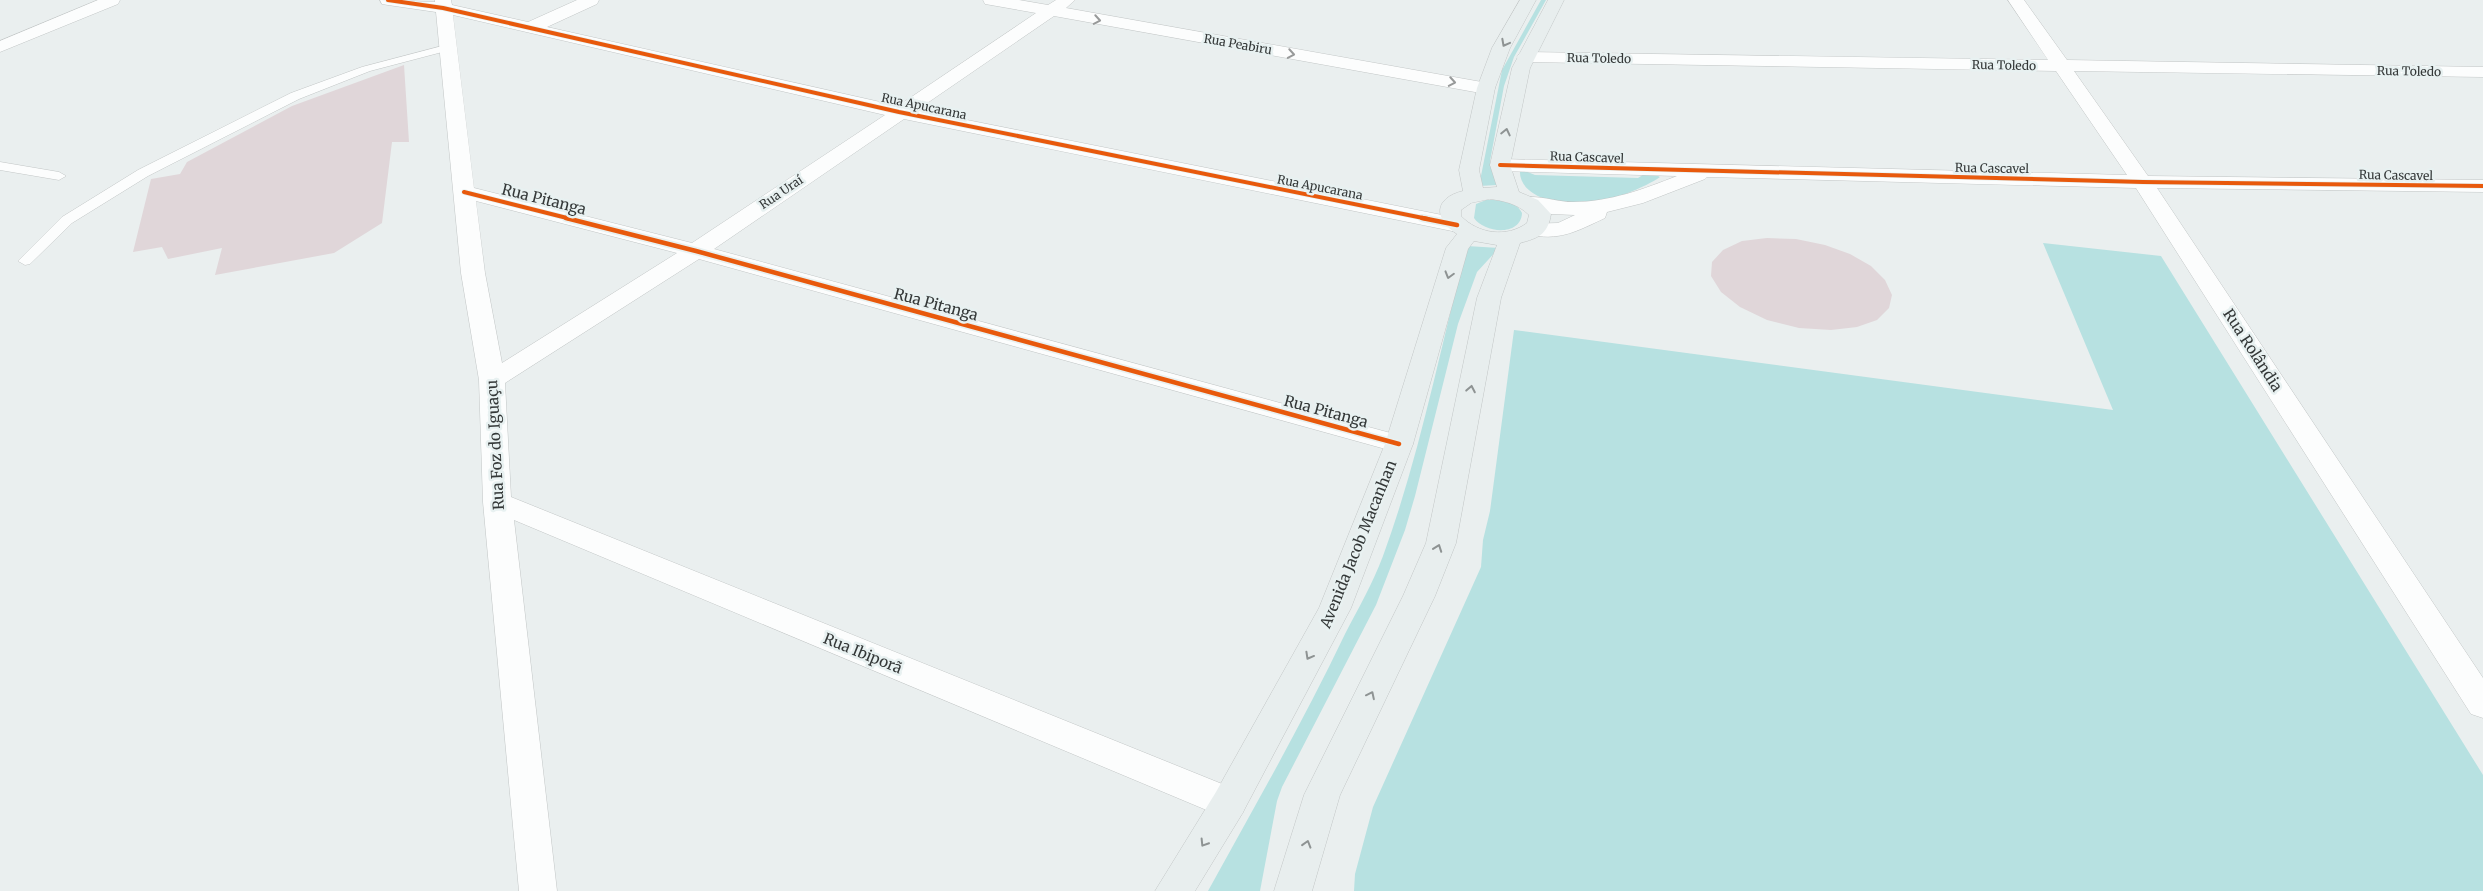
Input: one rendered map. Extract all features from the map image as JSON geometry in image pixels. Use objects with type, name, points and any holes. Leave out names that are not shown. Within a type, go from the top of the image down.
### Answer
[{"type":"main road","points":[[1474,194],[1469,170],[1486,88],[1502,48],[1528,0]]},
{"type":"main road","points":[[1519,199],[1500,165],[1520,68],[1556,0]]},
{"type":"main road","points":[[1490,193],[1519,199],[1540,214],[1540,222],[1523,233],[1486,237],[1463,228],[1450,217],[1450,208],[1461,198],[1474,194],[1490,193]]},
{"type":"main road","name":"Avenida Jacob Macanhan","points":[[1174,891],[1229,803],[1335,608],[1399,444],[1463,228]]},
{"type":"main road","points":[[1293,891],[1322,795],[1419,596],[1441,543],[1489,298],[1523,233]]},
{"type":"street","points":[[0,46],[112,0]]},
{"type":"street","name":"Rua Apucarana","points":[[388,0],[443,4],[530,28],[900,112],[1463,228]]},
{"type":"street","points":[[530,28],[591,0]]},
{"type":"street","name":"Rua Peabiru","points":[[991,0],[1049,12],[1486,88]]},
{"type":"street","name":"Rua Uraí","points":[[492,380],[696,251],[1067,0]]},
{"type":"street","name":"Rua Rolândia","points":[[2016,0],[2143,182],[2483,705]]},
{"type":"street","name":"Rua Foz do Iguaçu","points":[[443,4],[446,48],[473,273],[492,380],[497,502],[538,891]]},
{"type":"street","name":"Rua Toledo","points":[[1526,57],[2483,72]]},
{"type":"street","name":"Rua Cascavel","points":[[1500,165],[2143,182],[2483,186]]},
{"type":"street","name":"Rua Cascavel","points":[[1519,199],[1549,208],[1568,210],[1607,206],[1635,200],[1708,170]]},
{"type":"street","name":"Rua Pitanga","points":[[464,192],[696,251],[1399,444]]},
{"type":"street","name":"Rua Cascavel","points":[[1523,233],[1561,230],[1590,218],[1607,206]]},
{"type":"street","name":"Rua Ibiporã","points":[[497,502],[1229,803]]},
{"type":"lane","points":[[25,261],[67,220],[144,173],[295,96],[366,69],[446,48]]},
{"type":"lane","points":[[0,166],[59,176]]},
{"type":"shaded area","points":[[1541,0],[1546,0],[1514,57],[1504,86],[1490,161],[1497,185],[1479,186],[1502,70]]},
{"type":"shaded area","points":[[1520,169],[1535,175],[1638,178],[1649,171],[1660,177],[1617,197],[1582,205],[1558,202],[1535,194],[1521,180]]},
{"type":"shaded area","points":[[1486,200],[1496,200],[1516,205],[1522,213],[1520,221],[1509,229],[1501,230],[1486,227],[1479,223],[1474,218],[1476,204]]},
{"type":"shaded area","points":[[2043,243],[2161,256],[2483,775],[2483,891],[1354,891],[1355,874],[1373,807],[1481,567],[1483,540],[1490,511],[1514,330],[2113,410]]},
{"type":"shaded area","points":[[1467,246],[1499,248],[1477,272],[1458,324],[1415,496],[1405,530],[1376,605],[1282,787],[1277,801],[1260,891],[1208,891],[1296,732],[1379,566],[1396,518],[1419,441]]},
{"type":"building","points":[[404,65],[409,142],[392,142],[382,223],[334,253],[215,275],[222,248],[168,259],[162,247],[133,252],[151,179],[180,174],[187,162],[292,106]]},
{"type":"building","points":[[1767,238],[1796,239],[1825,245],[1850,254],[1871,266],[1885,280],[1892,295],[1889,308],[1877,320],[1857,327],[1831,330],[1799,328],[1767,320],[1740,307],[1721,292],[1711,276],[1712,262],[1723,250],[1742,241]]},
{"type":"cycle path","points":[[388,0],[443,8],[899,112],[1457,225]]},
{"type":"cycle path","points":[[1500,165],[2143,182],[2483,186]]},
{"type":"cycle path","points":[[464,192],[696,251],[1399,444]]}]
